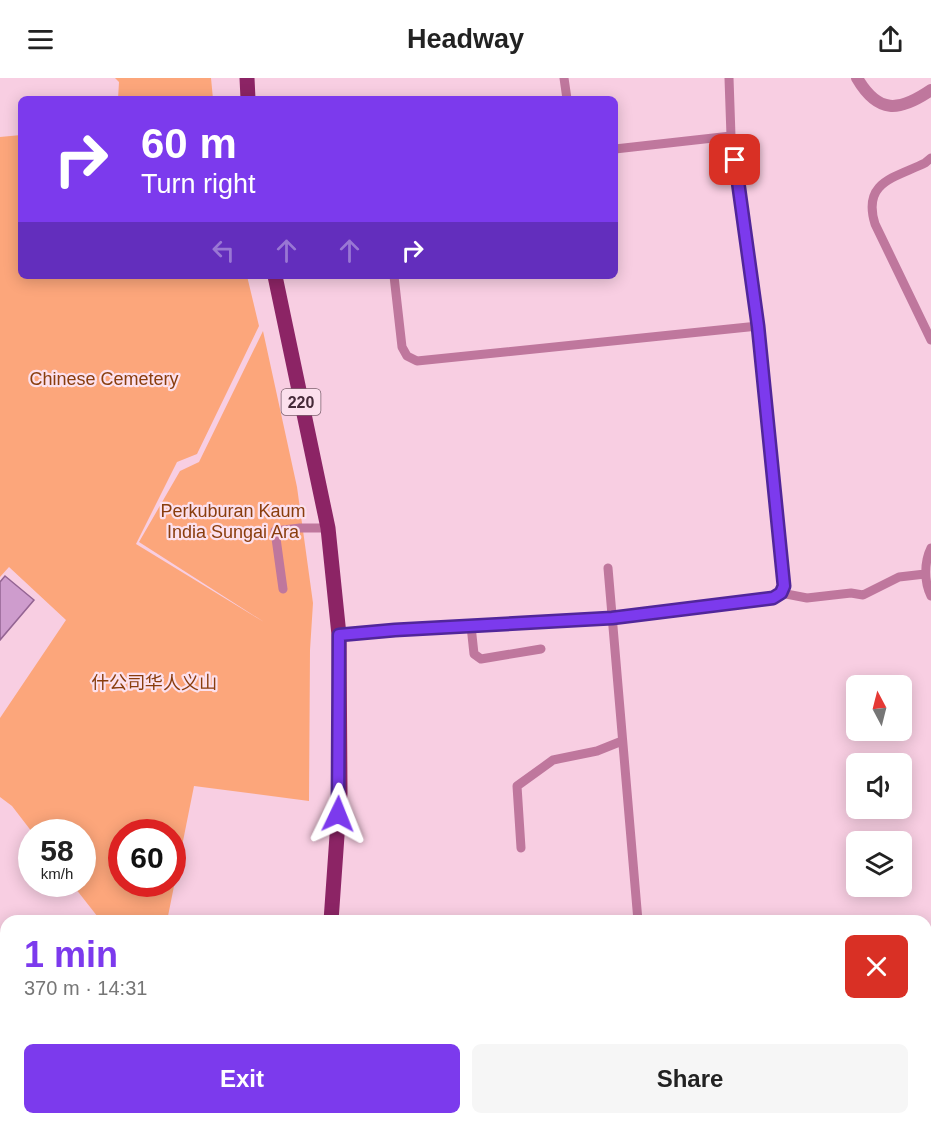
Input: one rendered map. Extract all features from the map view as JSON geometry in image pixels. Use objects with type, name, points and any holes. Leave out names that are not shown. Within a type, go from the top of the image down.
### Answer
[{"type":"main road","points":[[247,78],[248,96]]},
{"type":"main road","name":"220","points":[[276,279],[328,528],[339,635],[340,793],[331,915]]},
{"type":"street","points":[[857,78],[873,100],[887,106],[915,101],[931,90]]},
{"type":"lane","points":[[564,78],[567,96]]},
{"type":"lane","points":[[339,635],[612,618],[773,598],[781,593],[784,586],[758,326],[731,136],[729,78]]},
{"type":"lane","points":[[618,149],[731,136]]},
{"type":"lane","points":[[931,158],[926,163],[879,187],[870,208],[875,224],[931,340]]},
{"type":"lane","points":[[394,279],[402,347],[407,356],[417,361],[758,326]]},
{"type":"lane","points":[[283,589],[275,531],[328,528]]},
{"type":"lane","points":[[931,548],[925,574],[931,596]]},
{"type":"lane","points":[[608,568],[637,915]]},
{"type":"lane","points":[[781,593],[807,598],[850,593],[863,595],[899,577],[925,574]]},
{"type":"lane","points":[[471,626],[474,654],[481,659],[541,649]]},
{"type":"lane","points":[[521,848],[517,786],[553,760],[597,751],[622,741]]},
{"type":"green space","points":[[115,78],[211,78],[213,96],[118,96],[119,82]]},
{"type":"green space","points":[[18,135],[18,279],[248,279],[259,326],[197,454],[177,462],[136,544],[264,622],[139,542],[180,471],[199,462],[263,331],[297,487],[313,603],[310,650],[309,801],[194,786],[186,826],[186,819],[108,819],[108,897],[172,897],[168,915],[96,915],[82,897],[96,897],[96,819],[22,819],[12,806],[0,797],[0,718],[66,620],[9,567],[0,577],[0,137]]},
{"type":"building","points":[[5,576],[34,600],[0,640],[0,582]]},
{"type":"route","points":[[338,814],[340,793],[339,635],[612,618],[773,598],[781,593],[784,586],[758,326],[735,160]]},
{"type":"park label","name":"Chinese Cemetery","points":[[104,379]]},
{"type":"park label","name":"Perkuburan Kaum India Sungai Ara","points":[[233,521]]},
{"type":"park label","name":"什公司华人义山","points":[[154,683]]}]
